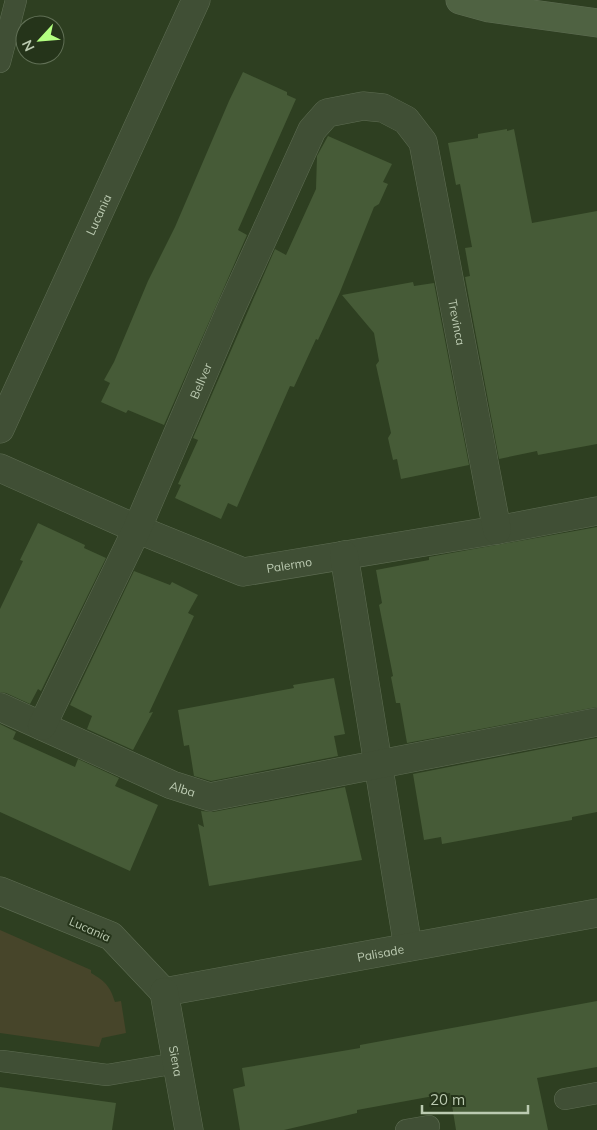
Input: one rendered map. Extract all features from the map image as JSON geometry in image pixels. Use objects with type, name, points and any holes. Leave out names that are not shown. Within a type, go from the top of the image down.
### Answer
[{"type":"street","name":"Lucania","points":[[0,429],[196,0]]},
{"type":"street","points":[[460,0],[489,8],[597,24]]},
{"type":"street","name":"Bellver","points":[[42,726],[137,529],[230,311],[312,130],[327,112],[363,106],[383,108],[406,120]]},
{"type":"street","name":"Trevinca","points":[[406,120],[423,142],[497,530]]},
{"type":"street","name":"Palermo","points":[[0,468],[137,529],[243,572],[497,530],[597,511]]},
{"type":"street","points":[[344,555],[408,947]]},
{"type":"street","name":"Alba","points":[[0,707],[172,785],[210,797],[597,722]]},
{"type":"street","name":"Lucania","points":[[0,891],[111,936],[164,992]]},
{"type":"street","name":"Palisade","points":[[164,992],[597,913]]},
{"type":"street","name":"Siena","points":[[164,992],[189,1130]]},
{"type":"lane","points":[[0,62],[16,0]]},
{"type":"lane","points":[[2,1062],[107,1075],[177,1063]]},
{"type":"lane","points":[[565,1099],[597,1093]]},
{"type":"lane","points":[[406,1130],[429,1126]]},
{"type":"shaded area","points":[[0,930],[91,970],[91,973],[106,984],[115,1002],[121,1001],[126,1033],[102,1038],[99,1047],[0,1033]]},
{"type":"building","points":[[243,72],[287,92],[287,95],[296,99],[238,230],[247,235],[164,425],[128,410],[126,413],[101,402],[110,383],[104,380],[114,362],[148,281],[175,227]]},
{"type":"building","points":[[507,129],[507,131],[514,129],[532,223],[597,211],[597,444],[538,455],[537,451],[499,459],[465,277],[470,276],[465,248],[472,247],[460,184],[456,185],[448,143],[478,138],[478,134]]},
{"type":"building","points":[[328,136],[392,164],[383,182],[388,184],[379,204],[374,207],[340,292],[318,340],[316,339],[294,387],[290,386],[237,507],[228,503],[221,519],[175,498],[181,485],[178,484],[198,440],[193,438],[275,249],[286,255],[316,189],[317,156]]},
{"type":"building","points":[[413,282],[414,286],[434,283],[469,465],[401,479],[397,459],[393,460],[388,438],[391,433],[376,365],[379,361],[374,333],[342,295]]},
{"type":"building","points":[[38,523],[85,545],[84,548],[106,558],[41,691],[38,689],[30,704],[0,692],[0,609],[23,561],[20,560]]},
{"type":"building","points":[[597,527],[597,707],[407,743],[400,703],[396,703],[391,677],[393,676],[379,605],[382,603],[376,570],[429,560],[429,557]]},
{"type":"building","points":[[134,571],[170,585],[172,582],[198,595],[188,613],[194,616],[149,713],[153,712],[133,750],[87,729],[92,716],[70,705]]},
{"type":"building","points":[[334,678],[345,734],[334,736],[338,756],[211,781],[194,776],[189,745],[184,746],[178,710],[294,688],[293,685]]},
{"type":"building","points":[[0,724],[16,732],[13,739],[75,767],[78,759],[119,778],[115,786],[158,805],[130,871],[0,812]]},
{"type":"building","points":[[597,738],[597,812],[572,817],[572,820],[442,844],[441,837],[424,840],[413,774]]},
{"type":"building","points":[[345,787],[362,860],[209,886],[198,824],[204,827],[201,811],[213,812]]},
{"type":"building","points":[[597,1001],[597,1067],[537,1078],[548,1130],[456,1130],[450,1093],[357,1110],[357,1113],[284,1130],[240,1130],[233,1089],[245,1086],[242,1068],[360,1048],[360,1045]]},
{"type":"building","points":[[0,1087],[116,1103],[112,1130],[0,1130]]}]
